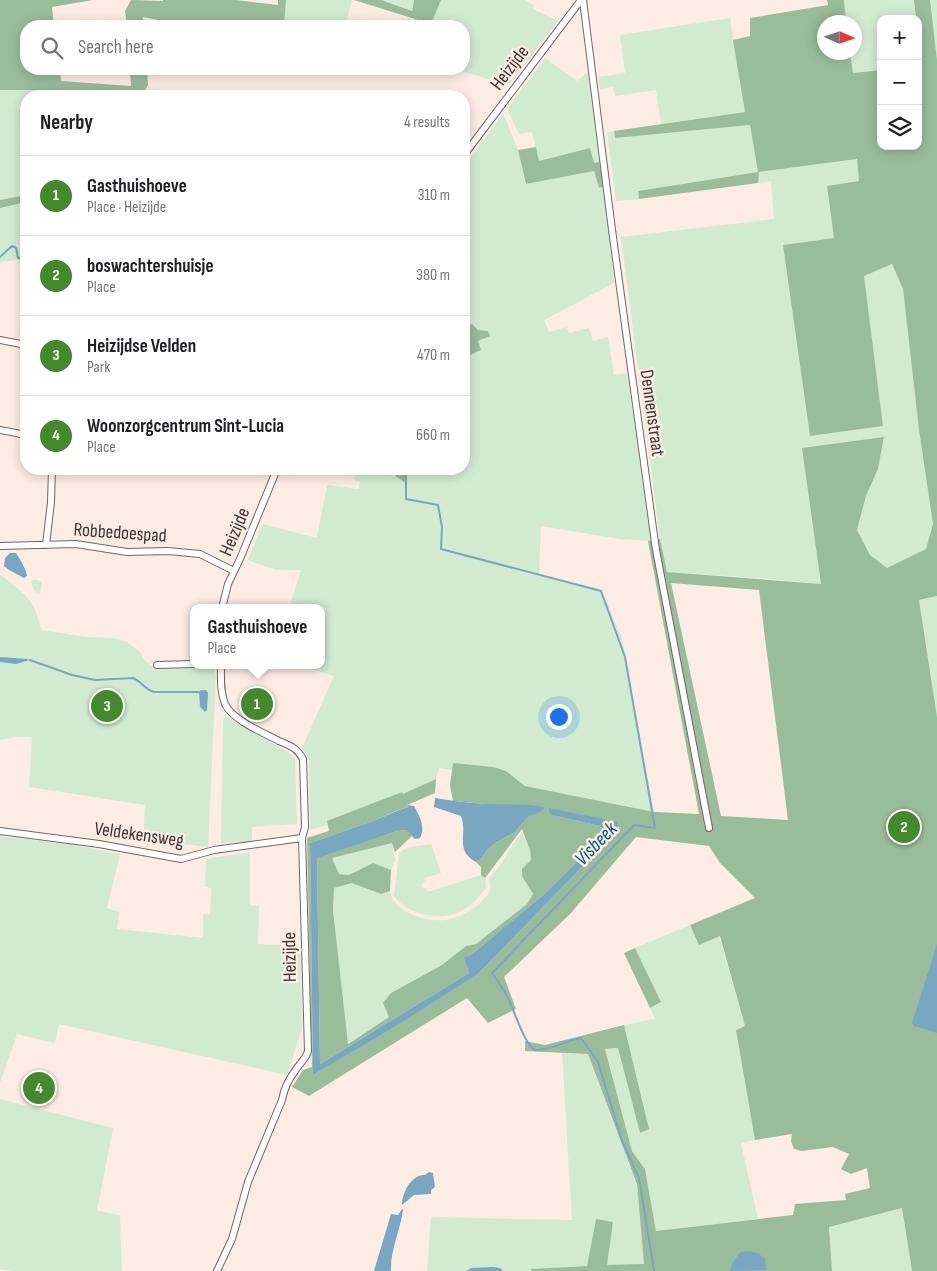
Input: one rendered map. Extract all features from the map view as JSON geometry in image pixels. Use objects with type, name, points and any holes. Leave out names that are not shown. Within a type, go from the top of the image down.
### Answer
[{"type":"street","name":"Heizijde","points":[[470,147],[582,0]]},
{"type":"street","name":"Dennenstraat","points":[[582,0],[656,550],[708,828]]},
{"type":"street","points":[[0,340],[20,344]]},
{"type":"street","points":[[0,430],[20,434]]},
{"type":"street","points":[[46,546],[52,475]]},
{"type":"street","name":"Heizijde","points":[[222,604],[234,571],[274,475]]},
{"type":"street","name":"Robbedoespad","points":[[0,546],[76,544],[127,552],[168,551],[200,554],[234,571]]},
{"type":"street","points":[[157,664],[190,664]]},
{"type":"street","name":"Heizijde","points":[[217,1271],[232,1239],[245,1190],[282,1100],[285,1087],[295,1069],[307,1055],[302,838],[305,827],[303,759],[298,750],[265,734],[230,712],[222,693],[221,669]]},
{"type":"street","name":"Veldekensweg","points":[[0,831],[99,844],[181,859],[214,850],[302,838]]},
{"type":"green space","points":[[0,0],[93,0],[52,7],[53,20],[20,20],[20,75],[60,75],[61,81],[131,86],[130,75],[147,75],[148,85],[145,90],[0,90]]},
{"type":"green space","points":[[131,0],[236,0],[278,5],[278,0],[286,0],[284,20],[158,20],[143,17],[143,20],[126,20],[125,11]]},
{"type":"green space","points":[[286,0],[352,0],[347,20],[284,20]]},
{"type":"green space","points":[[354,0],[381,0],[412,11],[414,0],[441,0],[433,20],[418,20]]},
{"type":"green space","points":[[381,0],[414,0],[412,11]]},
{"type":"green space","points":[[441,0],[524,0],[534,5],[533,9],[558,21],[509,85],[470,74],[470,20],[432,20]]},
{"type":"green space","points":[[827,0],[844,0],[845,15],[817,15],[817,60],[851,60],[853,73],[877,70],[877,150],[922,150],[922,15],[916,15],[914,0],[930,0],[937,60],[937,596],[919,600],[937,717],[937,1271],[912,1271],[902,1208],[829,1227],[832,1271],[531,1271],[531,1269],[587,1266],[596,1219],[613,1222],[607,1265],[644,1264],[637,1184],[588,1054],[525,1051],[525,1041],[545,1045],[624,1025],[649,1129],[640,1133],[618,1048],[605,1049],[632,1151],[645,1169],[656,1231],[793,1215],[795,1204],[846,1200],[845,1194],[870,1188],[867,1168],[851,1174],[841,1169],[849,1154],[833,1147],[802,1151],[794,1149],[791,1141],[792,1134],[755,1140],[736,1030],[745,1026],[720,936],[699,945],[690,925],[755,898],[720,863],[709,846],[636,837],[571,913],[504,977],[516,1009],[488,1023],[467,998],[309,1096],[292,1087],[303,1070],[312,1067],[307,838],[329,831],[327,821],[402,792],[403,794],[436,779],[435,793],[407,805],[408,807],[310,843],[313,1075],[478,974],[618,830],[619,827],[552,815],[600,826],[605,830],[606,834],[542,896],[471,955],[465,957],[469,973],[320,1064],[317,857],[397,831],[406,830],[412,836],[395,852],[392,843],[332,858],[339,874],[349,875],[373,863],[391,870],[390,891],[381,894],[352,883],[334,888],[333,910],[348,1044],[389,1017],[383,1003],[391,993],[442,965],[466,946],[476,944],[527,904],[533,894],[522,876],[522,869],[531,860],[530,850],[522,829],[485,878],[481,875],[481,867],[476,862],[497,842],[515,832],[530,815],[485,804],[453,801],[450,785],[453,763],[493,767],[506,771],[525,786],[654,812],[699,814],[648,541],[660,539],[667,572],[821,584],[802,448],[884,437],[878,469],[866,496],[857,530],[870,555],[887,568],[926,549],[933,524],[919,430],[903,289],[892,264],[864,276],[883,426],[810,436],[783,245],[834,238],[827,186],[859,181],[857,159],[759,172],[758,183],[639,199],[638,191],[758,172],[750,125],[615,138],[614,131],[745,112],[733,40],[750,36],[750,18],[828,5]],"holes":[[[671,583],[759,590],[788,820],[721,816]]]},
{"type":"green space","points":[[844,0],[914,0],[916,15],[877,15],[877,70],[853,73],[851,60],[862,60],[862,15],[845,15]]},
{"type":"green space","points":[[930,0],[937,0],[937,64]]},
{"type":"green space","points":[[730,18],[745,112],[661,124],[656,90],[615,96],[613,87],[600,89],[598,77],[625,73],[620,35]]},
{"type":"green space","points":[[545,58],[577,81],[588,72],[599,162],[594,164],[590,148],[539,161],[532,132],[519,134],[507,109]]},
{"type":"green space","points":[[0,90],[20,90],[20,196],[0,200]]},
{"type":"green space","points":[[503,113],[518,150],[526,184],[594,171],[599,188],[604,186],[614,283],[544,320],[549,332],[567,327],[569,333],[589,328],[593,341],[608,337],[614,375],[627,373],[651,541],[620,539],[541,526],[539,575],[601,589],[622,638],[654,812],[525,786],[506,771],[453,764],[452,770],[439,768],[436,779],[403,795],[402,792],[328,821],[328,825],[310,830],[309,760],[302,748],[334,676],[310,669],[325,669],[325,604],[290,604],[301,570],[276,570],[248,560],[262,524],[317,538],[327,485],[359,489],[360,482],[354,480],[355,475],[391,475],[405,482],[406,475],[470,475],[470,355],[478,341],[488,331],[478,330],[472,324],[470,324],[470,159]]},
{"type":"green space","points":[[750,125],[759,172],[857,159],[860,181],[827,186],[834,238],[783,245],[810,436],[883,426],[864,276],[892,264],[903,289],[919,430],[933,524],[926,549],[887,568],[870,555],[857,529],[866,496],[878,469],[884,438],[802,448],[821,584],[666,572],[660,539],[621,237],[774,219],[771,181],[758,183],[758,172],[638,191],[639,199],[616,201],[607,132],[614,131],[615,138]]},
{"type":"green space","points":[[536,147],[539,161],[590,148],[594,163],[599,162],[604,186],[599,188],[594,171],[526,184],[518,150]]},
{"type":"green space","points":[[20,196],[20,203],[0,208],[0,200]]},
{"type":"green space","points":[[20,203],[20,265],[18,259],[0,263],[0,208]]},
{"type":"green space","points":[[470,324],[472,324],[478,330],[488,331],[490,336],[478,341],[481,350],[470,355]]},
{"type":"green space","points":[[407,475],[406,483],[395,476]]},
{"type":"green space","points":[[0,574],[32,603],[41,630],[87,637],[114,638],[127,642],[141,653],[144,660],[153,667],[214,669],[216,676],[208,847],[143,839],[145,805],[29,787],[32,737],[0,740]]},
{"type":"green space","points":[[32,580],[38,580],[42,583],[40,592],[37,593],[34,589]]},
{"type":"green space","points":[[937,596],[937,717],[919,600]]},
{"type":"green space","points":[[226,715],[295,758],[297,824],[252,827],[252,842],[221,843],[223,720]]},
{"type":"green space","points":[[522,831],[530,850],[531,860],[522,876],[533,894],[527,904],[476,944],[466,946],[442,965],[391,993],[389,1017],[347,1044],[333,910],[334,888],[352,883],[381,894],[390,891],[398,906],[414,916],[433,920],[455,918],[478,905],[486,896],[490,889],[489,878],[498,868]]},
{"type":"green space","points":[[0,836],[69,844],[120,854],[107,908],[119,912],[117,929],[203,938],[203,914],[210,915],[211,888],[205,887],[206,859],[250,852],[250,905],[259,906],[258,944],[300,946],[302,1028],[287,1075],[59,1024],[55,1043],[17,1034],[0,1083]]},
{"type":"green space","points":[[392,843],[395,860],[391,870],[373,863],[349,875],[339,874],[332,858]]},
{"type":"green space","points":[[431,844],[441,873],[424,878],[425,881],[421,885],[428,892],[481,875],[485,878],[486,888],[472,903],[464,909],[447,916],[428,915],[417,912],[407,908],[394,896],[399,854],[409,847]]},
{"type":"green space","points":[[690,925],[699,944],[719,935],[745,1026],[736,1030],[755,1140],[741,1143],[758,1219],[656,1231],[645,1169],[632,1151],[605,1049],[618,1048],[640,1133],[649,1129],[624,1025],[655,1019],[650,1008],[661,1002],[635,948]]},
{"type":"green space","points":[[635,948],[661,1002],[650,1008],[624,953]]},
{"type":"green space","points":[[562,1053],[588,1054],[637,1184],[644,1265],[606,1265],[613,1222],[596,1219],[587,1266],[532,1269],[531,1271],[427,1271],[431,1217],[572,1220]]},
{"type":"green space","points":[[0,1099],[113,1128],[97,1211],[120,1215],[122,1271],[14,1271],[0,1269]]},
{"type":"green space","points":[[902,1208],[912,1271],[832,1271],[829,1227]]},
{"type":"water","points":[[10,553],[16,553],[21,561],[27,576],[24,578],[4,566],[5,558]]},
{"type":"water","points":[[0,657],[30,660],[16,664],[0,662]]},
{"type":"water","points":[[206,690],[208,693],[207,710],[205,712],[200,707],[199,692]]},
{"type":"water","points":[[435,798],[480,804],[530,805],[544,807],[544,809],[530,815],[515,832],[497,842],[476,862],[469,857],[463,847],[463,823],[461,816],[434,807]]},
{"type":"water","points":[[407,805],[414,806],[420,817],[422,834],[420,838],[415,839],[406,830],[397,831],[317,858],[320,1064],[469,973],[464,957],[471,955],[542,896],[606,834],[605,830],[600,826],[552,815],[549,812],[549,808],[617,822],[618,830],[478,974],[313,1075],[310,843],[376,820],[408,807]]},
{"type":"water","points":[[937,944],[937,1033],[914,1026],[912,1023]]},
{"type":"water","points":[[429,1172],[433,1173],[435,1187],[431,1190],[431,1194],[414,1195],[402,1205],[406,1190],[412,1181],[416,1177]]},
{"type":"water","points":[[402,1209],[402,1218],[392,1256],[391,1271],[374,1271],[391,1214],[398,1215]]},
{"type":"water","points":[[750,1251],[759,1254],[765,1259],[766,1270],[730,1271],[740,1252]]},
{"type":"water","points":[[471,1268],[500,1268],[503,1271],[467,1271]]},
{"type":"waterway","name":"Visbeek","points":[[0,257],[12,246],[16,248],[18,258],[20,258]]},
{"type":"waterway","name":"Visbeek","points":[[406,475],[406,499],[438,505],[442,527],[441,549],[601,591],[625,657],[655,828],[634,825],[492,973],[510,1001],[524,1035],[532,1048],[536,1050],[546,1049],[581,1038],[598,1062],[622,1141],[639,1178],[654,1271]]},
{"type":"waterway","points":[[30,660],[72,675],[95,680],[133,678],[154,692],[199,692]]},
{"type":"place","name":"Gasthuishoeve","points":[[257,704]]},
{"type":"place","name":"Heizijdse Velden","points":[[107,706]]},
{"type":"place","name":"boswachtershuisje","points":[[904,827]]},
{"type":"place","name":"Woonzorgcentrum Sint-Lucia","points":[[39,1088]]}]
